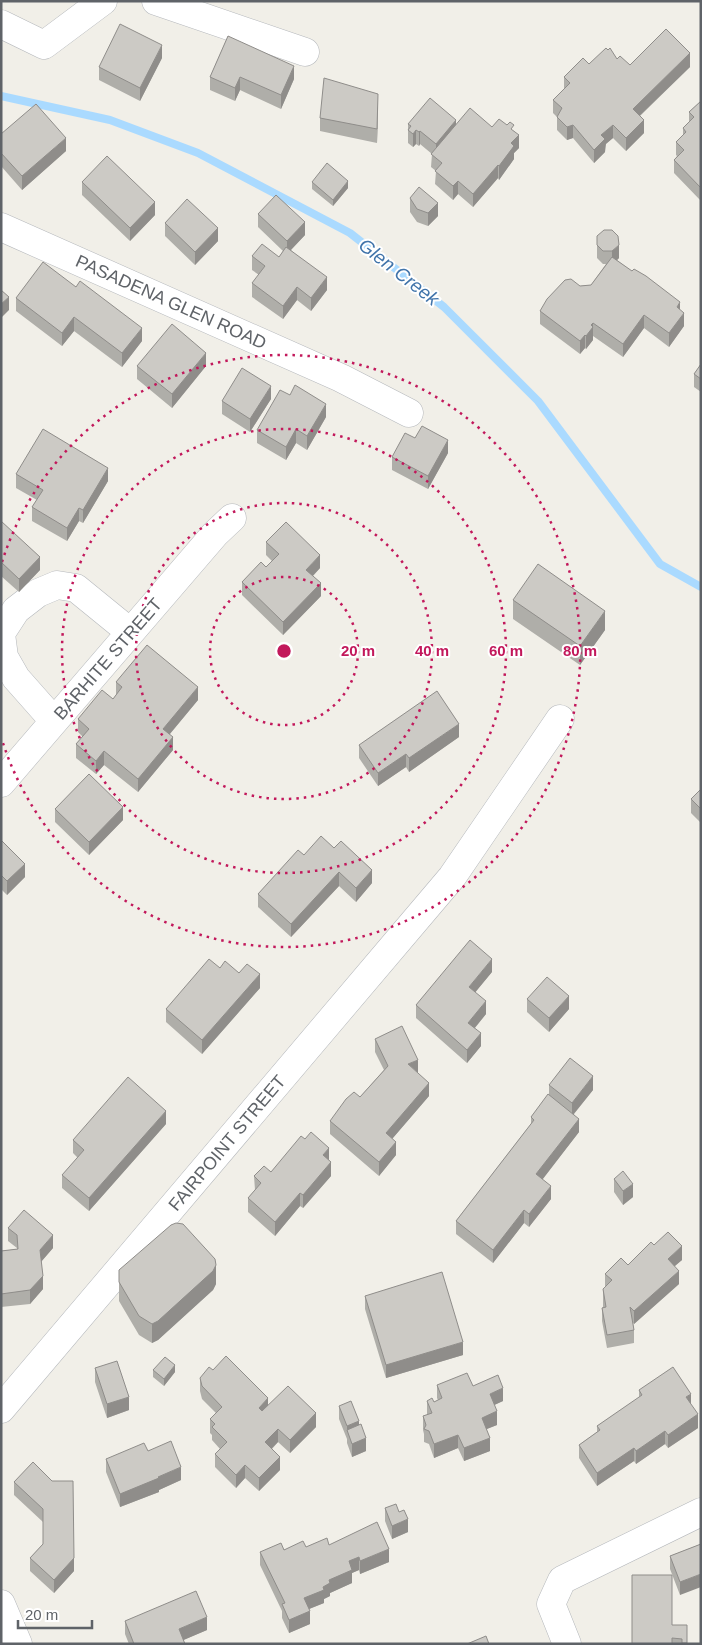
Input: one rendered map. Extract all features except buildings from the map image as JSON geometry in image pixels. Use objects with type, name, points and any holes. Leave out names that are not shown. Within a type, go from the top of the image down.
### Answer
[{"type":"street","points":[[1,24],[44,45],[102,1]]},
{"type":"street","points":[[156,1],[305,52]]},
{"type":"street","name":"PASADENA GLEN ROAD","points":[[1,227],[341,378],[409,413]]},
{"type":"street","name":"BARHITE STREET","points":[[1,783],[130,632],[224,526]]},
{"type":"street","points":[[54,721],[16,678],[4,657],[1,633],[16,610],[38,593],[57,585],[76,588],[130,632]]},
{"type":"street","name":"FAIRPOINT STREET","points":[[1,1409],[452,877],[560,719]]},
{"type":"street","points":[[567,1644],[551,1604],[562,1580],[701,1512]]},
{"type":"street","points":[[1,1604],[18,1644]]},
{"type":"waterway","name":"Glen Creek","points":[[1,96],[110,120],[198,153],[350,233],[444,307],[538,401],[660,564],[701,587]]}]
